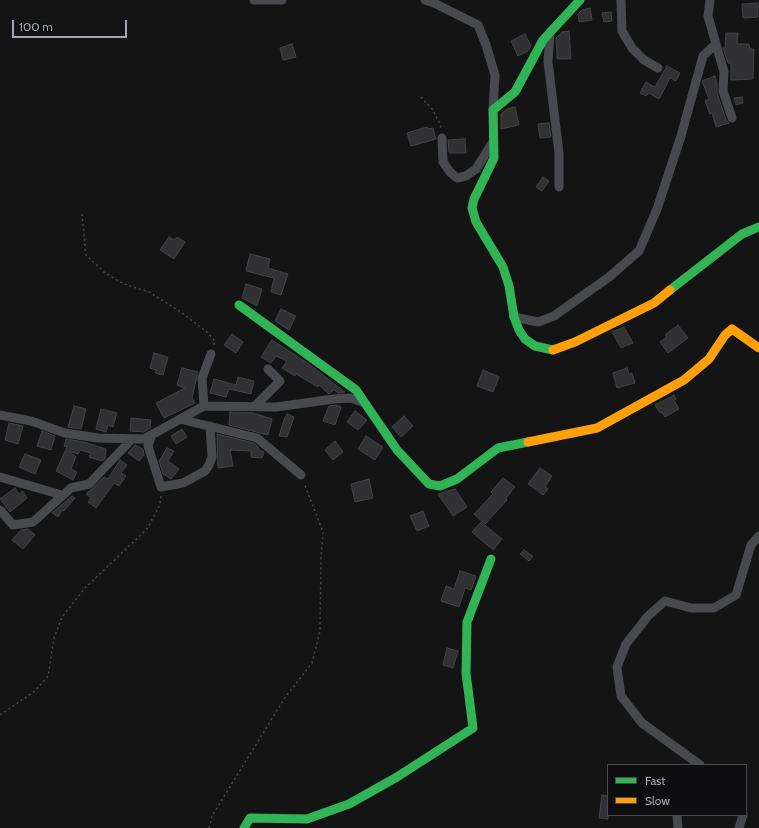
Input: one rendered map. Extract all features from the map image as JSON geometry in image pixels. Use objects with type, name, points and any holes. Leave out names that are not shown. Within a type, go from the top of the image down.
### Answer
[{"type":"street","points":[[254,0],[282,0]]},
{"type":"street","points":[[425,0],[478,25],[486,45],[495,75],[494,158],[474,199],[472,208],[476,222],[502,267],[509,286],[514,317],[519,330],[525,339],[535,346],[552,350],[575,342],[654,303],[742,234],[759,227]]},
{"type":"street","points":[[494,110],[515,92],[543,40],[580,0]]},
{"type":"street","points":[[620,0],[622,30],[632,48],[644,60],[658,68]]},
{"type":"street","points":[[710,0],[708,16],[724,72],[723,91],[732,118]]},
{"type":"street","points":[[550,32],[548,62],[559,153],[559,187]]},
{"type":"street","points":[[514,317],[538,322],[554,316],[609,277],[639,251],[657,209],[679,143],[704,56],[716,44]]},
{"type":"street","points":[[442,138],[443,162],[450,172],[458,178],[466,176],[476,169],[495,139]]},
{"type":"street","points":[[239,305],[356,390],[362,402],[397,450],[417,473],[429,484],[440,486],[457,479],[498,448],[597,428],[684,380],[709,359],[725,335],[732,329],[759,348]]},
{"type":"street","points":[[204,406],[202,378],[211,354]]},
{"type":"street","points":[[255,406],[280,381],[268,369]]},
{"type":"street","points":[[0,415],[31,421],[65,433],[98,438],[144,439],[204,406],[276,407],[334,398],[351,398],[362,402]]},
{"type":"street","points":[[180,419],[257,438],[301,475]]},
{"type":"street","points":[[152,434],[148,446],[161,487],[183,483],[205,471],[210,465],[212,457],[210,426]]},
{"type":"street","points":[[0,510],[13,525],[32,522],[71,488],[88,484],[132,439]]},
{"type":"street","points":[[0,477],[62,495]]},
{"type":"street","points":[[699,764],[642,723],[621,696],[617,667],[626,644],[648,616],[665,601],[692,608],[714,608],[736,595],[751,545],[759,536]]},
{"type":"street","points":[[244,828],[250,818],[307,819],[349,804],[430,756],[473,728],[466,673],[467,622],[491,558]]},
{"type":"street","points":[[678,816],[678,828]]},
{"type":"street","points":[[739,828],[743,816]]},
{"type":"path","points":[[421,97],[433,110],[440,124],[442,138]]},
{"type":"path","points":[[82,214],[86,255],[105,273],[124,284],[149,292],[163,300],[208,332],[215,341],[211,354]]},
{"type":"path","points":[[209,828],[212,816],[284,699],[312,663],[320,631],[320,556],[323,532],[301,475]]},
{"type":"path","points":[[0,715],[35,691],[48,676],[54,638],[62,617],[85,588],[147,529],[160,505],[161,487]]},
{"type":"building","points":[[758,3],[758,17],[743,18],[742,4]]},
{"type":"building","points":[[590,8],[592,20],[579,22],[578,14],[582,10]]},
{"type":"building","points":[[611,12],[612,21],[604,22],[602,13]]},
{"type":"building","points":[[569,31],[571,59],[557,59],[556,38],[562,32]]},
{"type":"building","points":[[726,33],[738,33],[737,44],[749,44],[750,49],[754,49],[753,79],[731,80],[731,63],[728,63],[723,48],[725,48]]},
{"type":"building","points":[[525,34],[531,46],[528,51],[518,56],[511,41]]},
{"type":"building","points":[[292,44],[296,57],[283,60],[280,48]]},
{"type":"building","points":[[667,66],[680,73],[676,81],[670,78],[659,99],[649,93],[646,96],[640,93],[646,82],[655,87]]},
{"type":"building","points":[[715,76],[717,93],[726,120],[729,123],[716,127],[712,113],[710,114],[705,101],[709,99],[702,81]]},
{"type":"building","points":[[742,97],[743,103],[736,105],[734,98]]},
{"type":"building","points":[[515,107],[519,125],[501,129],[501,114],[507,109]]},
{"type":"building","points":[[549,123],[551,137],[540,138],[538,124]]},
{"type":"building","points":[[427,127],[428,129],[433,128],[436,139],[411,146],[407,133]]},
{"type":"building","points":[[465,139],[466,153],[449,153],[448,140]]},
{"type":"building","points":[[543,177],[549,181],[542,191],[536,187]]},
{"type":"building","points":[[169,237],[175,240],[177,237],[185,242],[174,259],[160,250]]},
{"type":"building","points":[[250,254],[270,259],[268,268],[288,274],[281,295],[271,292],[274,278],[246,271]]},
{"type":"building","points":[[246,284],[262,289],[257,306],[242,298]]},
{"type":"building","points":[[281,309],[296,316],[289,330],[275,321]]},
{"type":"building","points":[[678,325],[688,338],[668,353],[660,342],[667,337],[665,335]]},
{"type":"building","points":[[624,327],[633,343],[621,348],[612,332]]},
{"type":"building","points":[[232,334],[243,342],[236,353],[224,345]]},
{"type":"building","points":[[272,340],[306,362],[345,392],[338,393],[334,390],[329,394],[319,385],[318,387],[296,374],[295,376],[282,368],[287,361],[276,356],[271,363],[261,357]]},
{"type":"building","points":[[154,353],[168,357],[163,375],[155,373],[156,370],[150,368]]},
{"type":"building","points":[[182,368],[198,372],[192,398],[195,403],[164,418],[156,403],[185,388],[177,385]]},
{"type":"building","points":[[627,368],[629,374],[632,373],[635,383],[617,388],[613,373]]},
{"type":"building","points":[[483,370],[499,377],[493,392],[477,386]]},
{"type":"building","points":[[238,377],[254,381],[251,394],[229,389],[226,397],[210,393],[214,379],[236,385]]},
{"type":"building","points":[[674,395],[676,399],[674,400],[679,409],[665,417],[662,412],[660,413],[655,405]]},
{"type":"building","points":[[336,405],[341,407],[335,425],[323,421],[329,406]]},
{"type":"building","points":[[74,406],[86,409],[81,429],[68,427]]},
{"type":"building","points":[[101,409],[117,413],[113,427],[108,425],[106,432],[96,429]]},
{"type":"building","points":[[355,411],[367,420],[358,430],[347,422]]},
{"type":"building","points":[[230,412],[253,413],[272,419],[268,435],[229,425]]},
{"type":"building","points":[[287,414],[294,417],[287,437],[279,436],[285,417]]},
{"type":"building","points":[[404,416],[413,426],[401,437],[392,427]]},
{"type":"building","points":[[131,418],[151,420],[150,428],[144,432],[130,431]]},
{"type":"building","points":[[9,423],[23,426],[18,444],[5,440]]},
{"type":"building","points":[[182,429],[187,437],[176,444],[171,436]]},
{"type":"building","points":[[42,431],[55,436],[51,450],[37,446]]},
{"type":"building","points":[[217,434],[254,443],[258,449],[264,452],[262,458],[251,457],[251,451],[230,450],[233,466],[218,468]]},
{"type":"building","points":[[366,436],[383,447],[375,460],[358,449]]},
{"type":"building","points":[[66,439],[84,442],[106,449],[105,459],[102,461],[89,457],[91,453],[80,450],[78,454],[68,451],[76,457],[71,469],[77,472],[73,480],[56,471],[67,447],[64,446]]},
{"type":"building","points":[[335,441],[343,452],[333,460],[325,450]]},
{"type":"building","points":[[135,445],[143,449],[144,455],[139,461],[128,453]]},
{"type":"building","points":[[167,448],[174,451],[168,461],[179,469],[171,479],[163,474],[159,461]]},
{"type":"building","points":[[25,454],[41,460],[35,474],[19,467]]},
{"type":"building","points":[[120,460],[127,465],[121,473],[126,476],[119,486],[114,483],[96,508],[88,502],[91,498],[86,494],[104,477],[108,479]]},
{"type":"building","points":[[540,468],[552,476],[545,487],[548,489],[543,495],[528,484]]},
{"type":"building","points":[[503,478],[515,487],[506,498],[507,500],[485,524],[474,514],[493,494],[491,492]]},
{"type":"building","points":[[369,479],[373,498],[355,502],[351,484]]},
{"type":"building","points":[[15,488],[19,494],[23,491],[27,498],[10,512],[0,499]]},
{"type":"building","points":[[455,489],[467,507],[453,516],[438,494]]},
{"type":"building","points":[[72,496],[75,498],[64,511],[62,510],[58,517],[52,513]]},
{"type":"building","points":[[423,511],[429,526],[417,531],[410,516]]},
{"type":"building","points":[[481,522],[502,539],[493,550],[472,532]]},
{"type":"building","points":[[28,529],[35,535],[23,549],[12,540],[21,530]]},
{"type":"building","points":[[524,550],[533,556],[529,561],[520,554]]},
{"type":"building","points":[[460,571],[476,576],[471,590],[465,588],[459,607],[441,601],[446,586],[454,589]]},
{"type":"building","points":[[447,648],[458,651],[453,668],[443,665]]},
{"type":"building","points":[[602,795],[607,796],[608,819],[599,818]]},
{"type":"traffic: fast","points":[[553,350],[535,346],[525,339],[519,330],[514,317],[509,286],[503,267],[476,222],[472,208],[474,199],[494,158],[493,110],[515,92],[543,40],[580,0]]},
{"type":"traffic: fast","points":[[670,290],[742,234],[759,227]]},
{"type":"traffic: fast","points":[[239,305],[356,390],[397,450],[429,484],[440,486],[457,479],[498,448],[528,442]]},
{"type":"traffic: fast","points":[[244,828],[250,818],[307,819],[349,804],[397,777],[473,728],[466,673],[467,622],[491,559]]},
{"type":"traffic: slow","points":[[553,350],[575,342],[654,303],[670,290]]},
{"type":"traffic: slow","points":[[528,442],[597,428],[684,380],[709,359],[725,335],[732,329],[759,348]]}]
